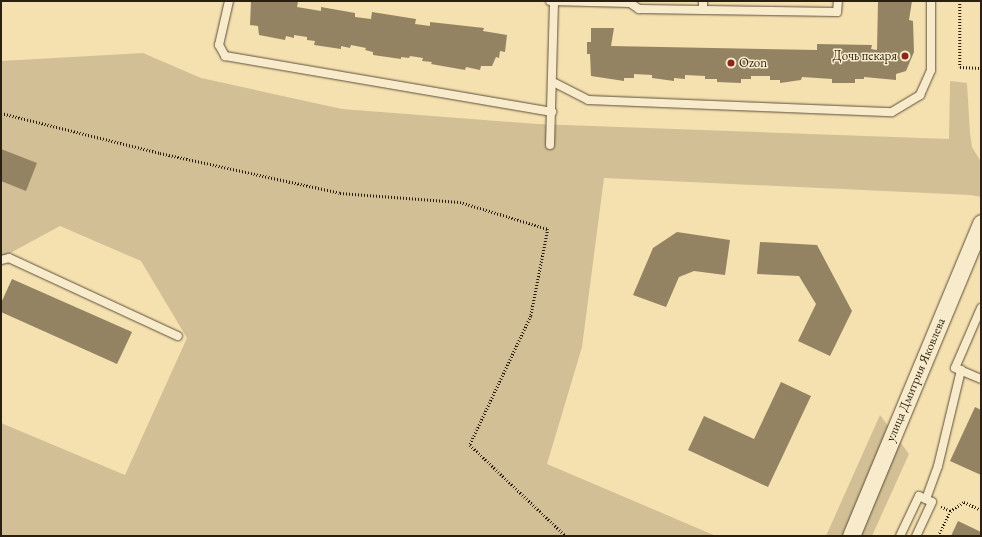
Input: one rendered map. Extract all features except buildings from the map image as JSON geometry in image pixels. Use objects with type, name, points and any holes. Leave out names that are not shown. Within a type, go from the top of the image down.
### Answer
[{"type":"street","name":"улица Дмитрия Яковлева","points":[[851,536],[981,223]]},
{"type":"lane","points":[[229,1],[219,45],[225,56],[552,112]]},
{"type":"lane","points":[[550,145],[553,82],[553,1],[630,2],[640,9],[838,12],[838,1]]},
{"type":"lane","points":[[703,1],[703,10]]},
{"type":"lane","points":[[553,82],[588,100],[892,112],[920,95],[931,70],[931,1]]},
{"type":"lane","points":[[1,260],[9,258],[178,336]]},
{"type":"lane","points":[[981,308],[955,368],[981,379]]},
{"type":"lane","points":[[916,536],[929,501],[961,370]]},
{"type":"lane","points":[[900,536],[919,496],[929,501]]},
{"type":"path","points":[[960,1],[960,67],[981,68]]},
{"type":"path","points":[[1,112],[160,153],[340,193],[460,202],[548,229],[531,316],[470,445],[566,536]]},
{"type":"path","points":[[929,501],[950,511]]},
{"type":"path","points":[[938,536],[950,511],[964,502],[981,510]]},
{"type":"shaded area","points":[[143,53],[201,78],[342,109],[537,124],[949,139],[950,81],[967,83],[972,147],[981,162],[981,197],[970,195],[604,178],[582,347],[547,464],[716,536],[1,536],[1,423],[125,475],[187,338],[141,261],[60,226],[1,258],[1,61]]},
{"type":"shaded area","points":[[880,415],[909,454],[872,536],[826,536]]},
{"type":"place","name":"Дочь пекаря","points":[[905,56]]},
{"type":"place","name":"Ozon","points":[[731,63]]}]
